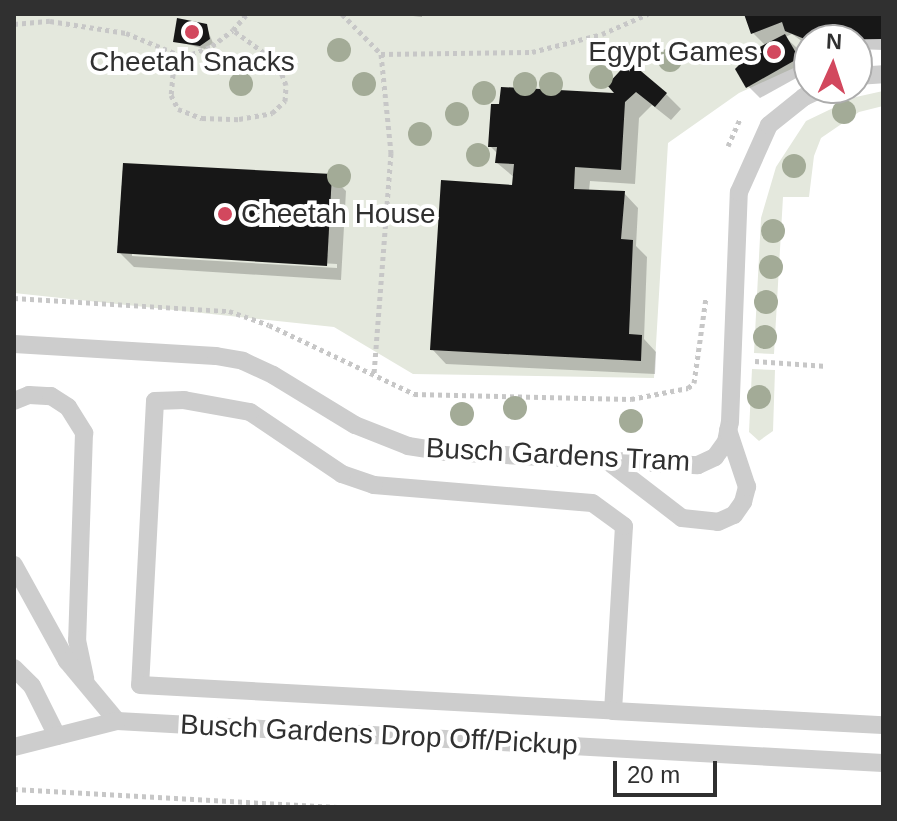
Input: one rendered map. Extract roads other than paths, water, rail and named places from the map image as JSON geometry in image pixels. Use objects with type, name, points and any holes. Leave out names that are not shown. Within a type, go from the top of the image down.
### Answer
[{"type":"lane","name":"Busch Gardens Tram","points":[[14,344],[216,356],[243,361],[273,375],[355,425],[408,446],[698,465],[715,457],[726,442],[728,430],[739,192],[751,158],[769,125],[795,104]]},
{"type":"lane","points":[[14,401],[29,395],[51,396],[68,407],[84,433],[77,640],[85,682]]},
{"type":"lane","points":[[613,711],[624,526],[592,503],[374,485],[342,474],[250,412],[184,400],[155,401],[140,685],[613,711],[883,725]]},
{"type":"lane","points":[[607,460],[682,518],[718,522],[734,515],[743,502],[747,487],[728,430]]},
{"type":"lane","points":[[14,565],[67,661],[117,721]]},
{"type":"lane","points":[[14,668],[32,686],[57,736]]},
{"type":"lane","name":"Busch Gardens Drop Off/Pickup","points":[[14,747],[117,721],[883,763]]},
{"type":"place","name":"Cheetah Snacks","points":[[192,32]]},
{"type":"place","name":"Egypt Games","points":[[774,52]]},
{"type":"place","name":"Cheetah House","points":[[225,214]]}]
